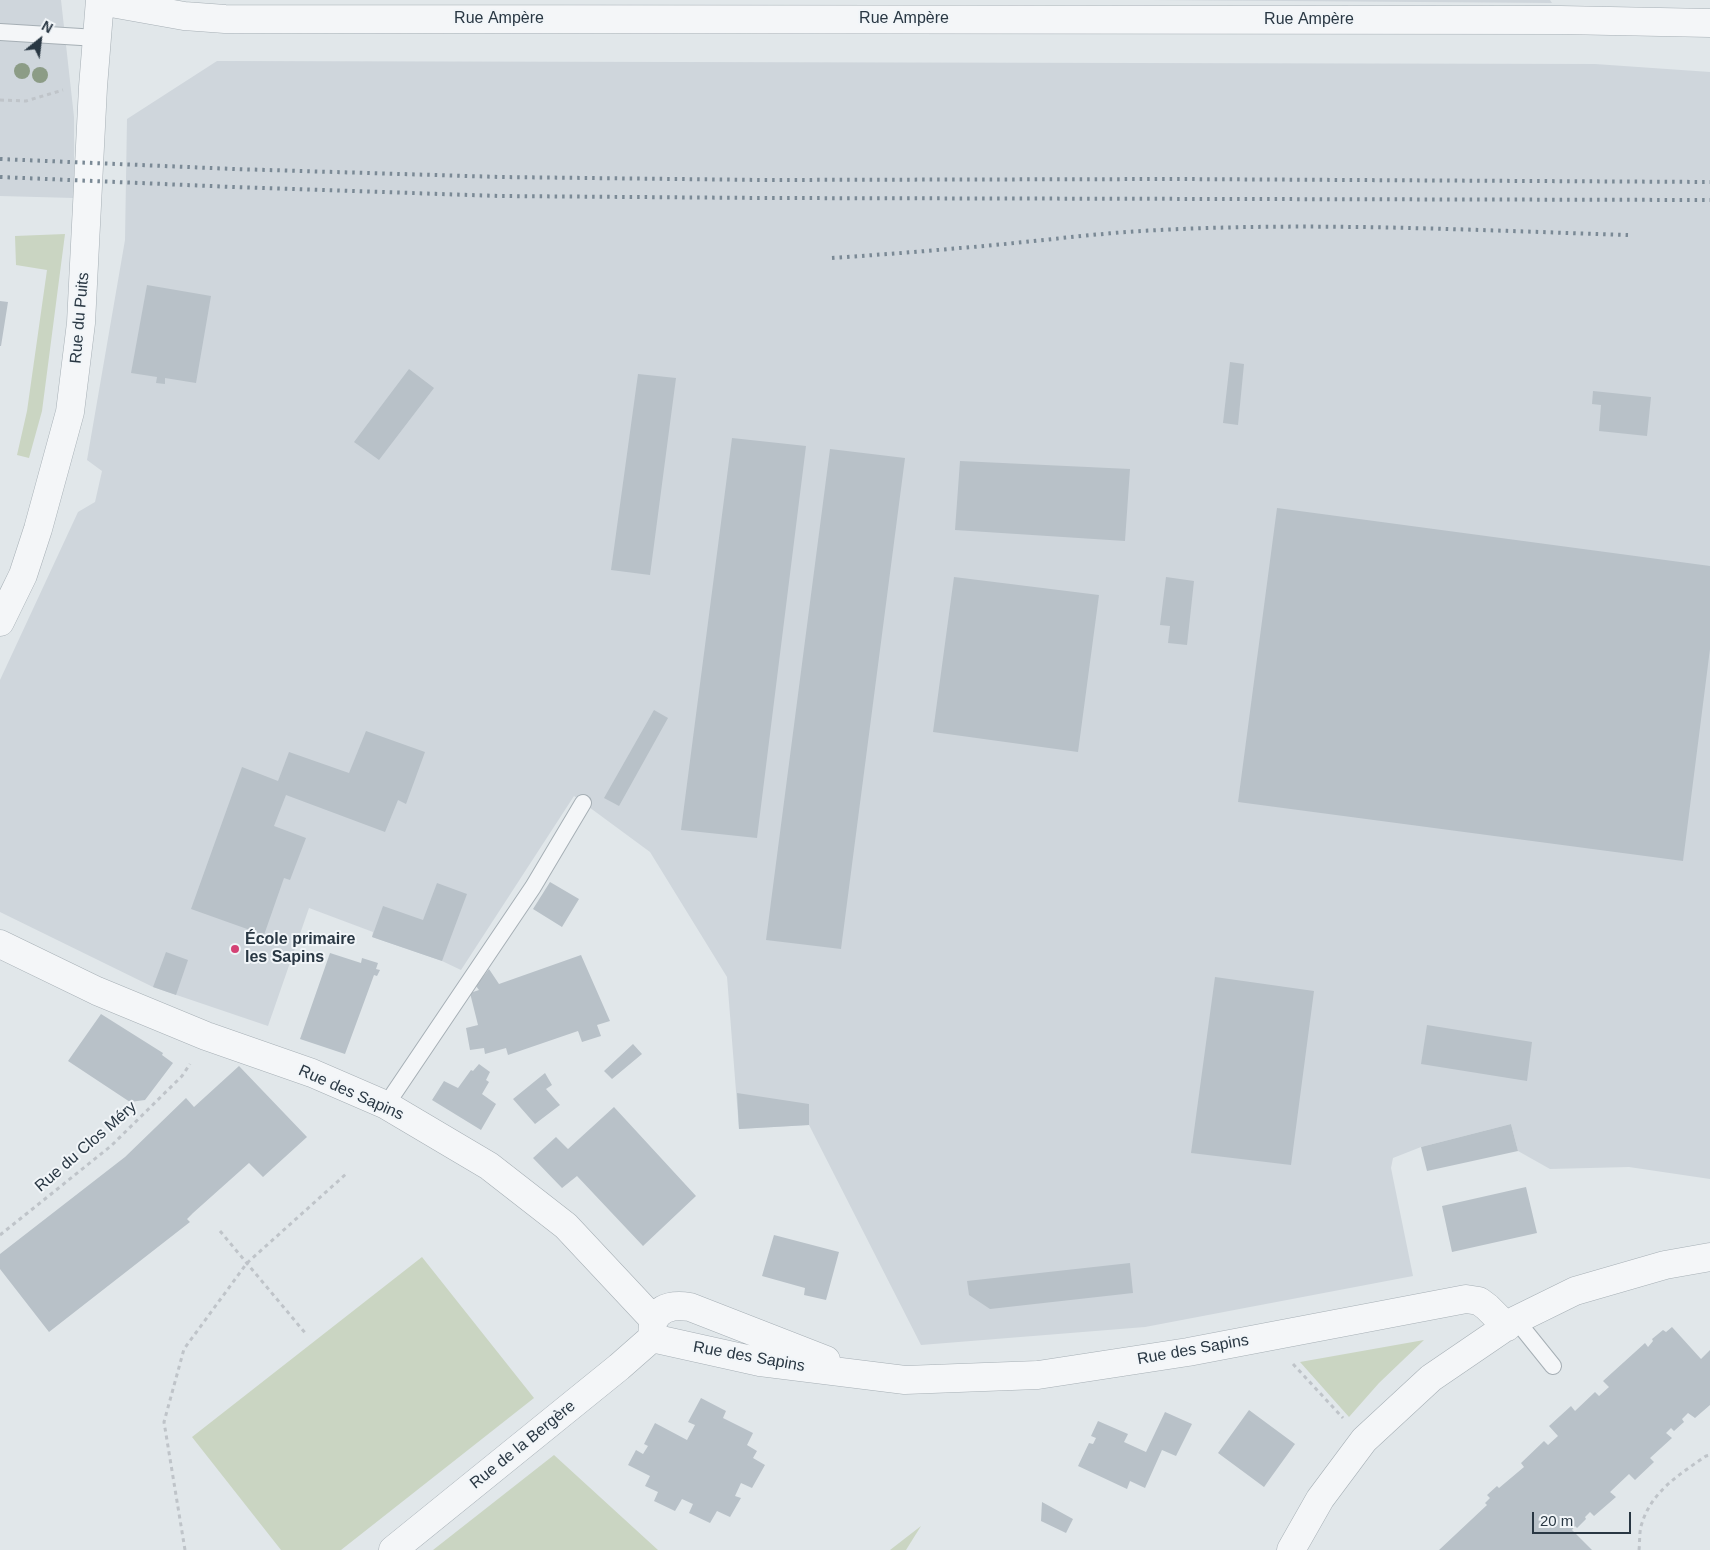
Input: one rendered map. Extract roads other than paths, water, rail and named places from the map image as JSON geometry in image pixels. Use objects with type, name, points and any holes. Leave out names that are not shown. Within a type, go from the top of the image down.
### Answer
[{"type":"street","name":"Rue Ampère","points":[[100,1],[184,16],[225,18],[1561,20],[1710,23]]},
{"type":"street","name":"Rue du Puits","points":[[0,622],[23,575],[38,529],[70,412],[81,323],[92,96],[100,1]]},
{"type":"street","name":"Rue des Sapins","points":[[0,944],[97,991],[206,1036],[312,1073],[386,1105],[489,1166],[566,1226],[653,1329],[760,1362],[905,1380],[1038,1375],[1188,1352],[1466,1299],[1479,1301],[1512,1323]]},
{"type":"street","points":[[1291,1550],[1320,1499],[1364,1440],[1431,1378],[1512,1323],[1575,1291],[1665,1265],[1710,1257]]},
{"type":"street","name":"Rue des Sapins","points":[[653,1329],[665,1308],[677,1305],[690,1307],[866,1375]]},
{"type":"street","name":"Rue de la Bergère","points":[[393,1550],[619,1367],[653,1329]]},
{"type":"lane","points":[[0,32],[97,38]]},
{"type":"lane","points":[[386,1105],[533,887],[583,803]]},
{"type":"lane","points":[[1512,1323],[1553,1366]]},
{"type":"railway","points":[[0,159],[234,169],[501,177],[763,180],[1173,179],[1710,182]]},
{"type":"railway","points":[[0,177],[500,196],[1710,200]]},
{"type":"railway","points":[[832,258],[985,246],[1109,233],[1218,228],[1394,228],[1628,235]]},
{"type":"place","name":"École primaire les Sapins","points":[[235,949]]}]
